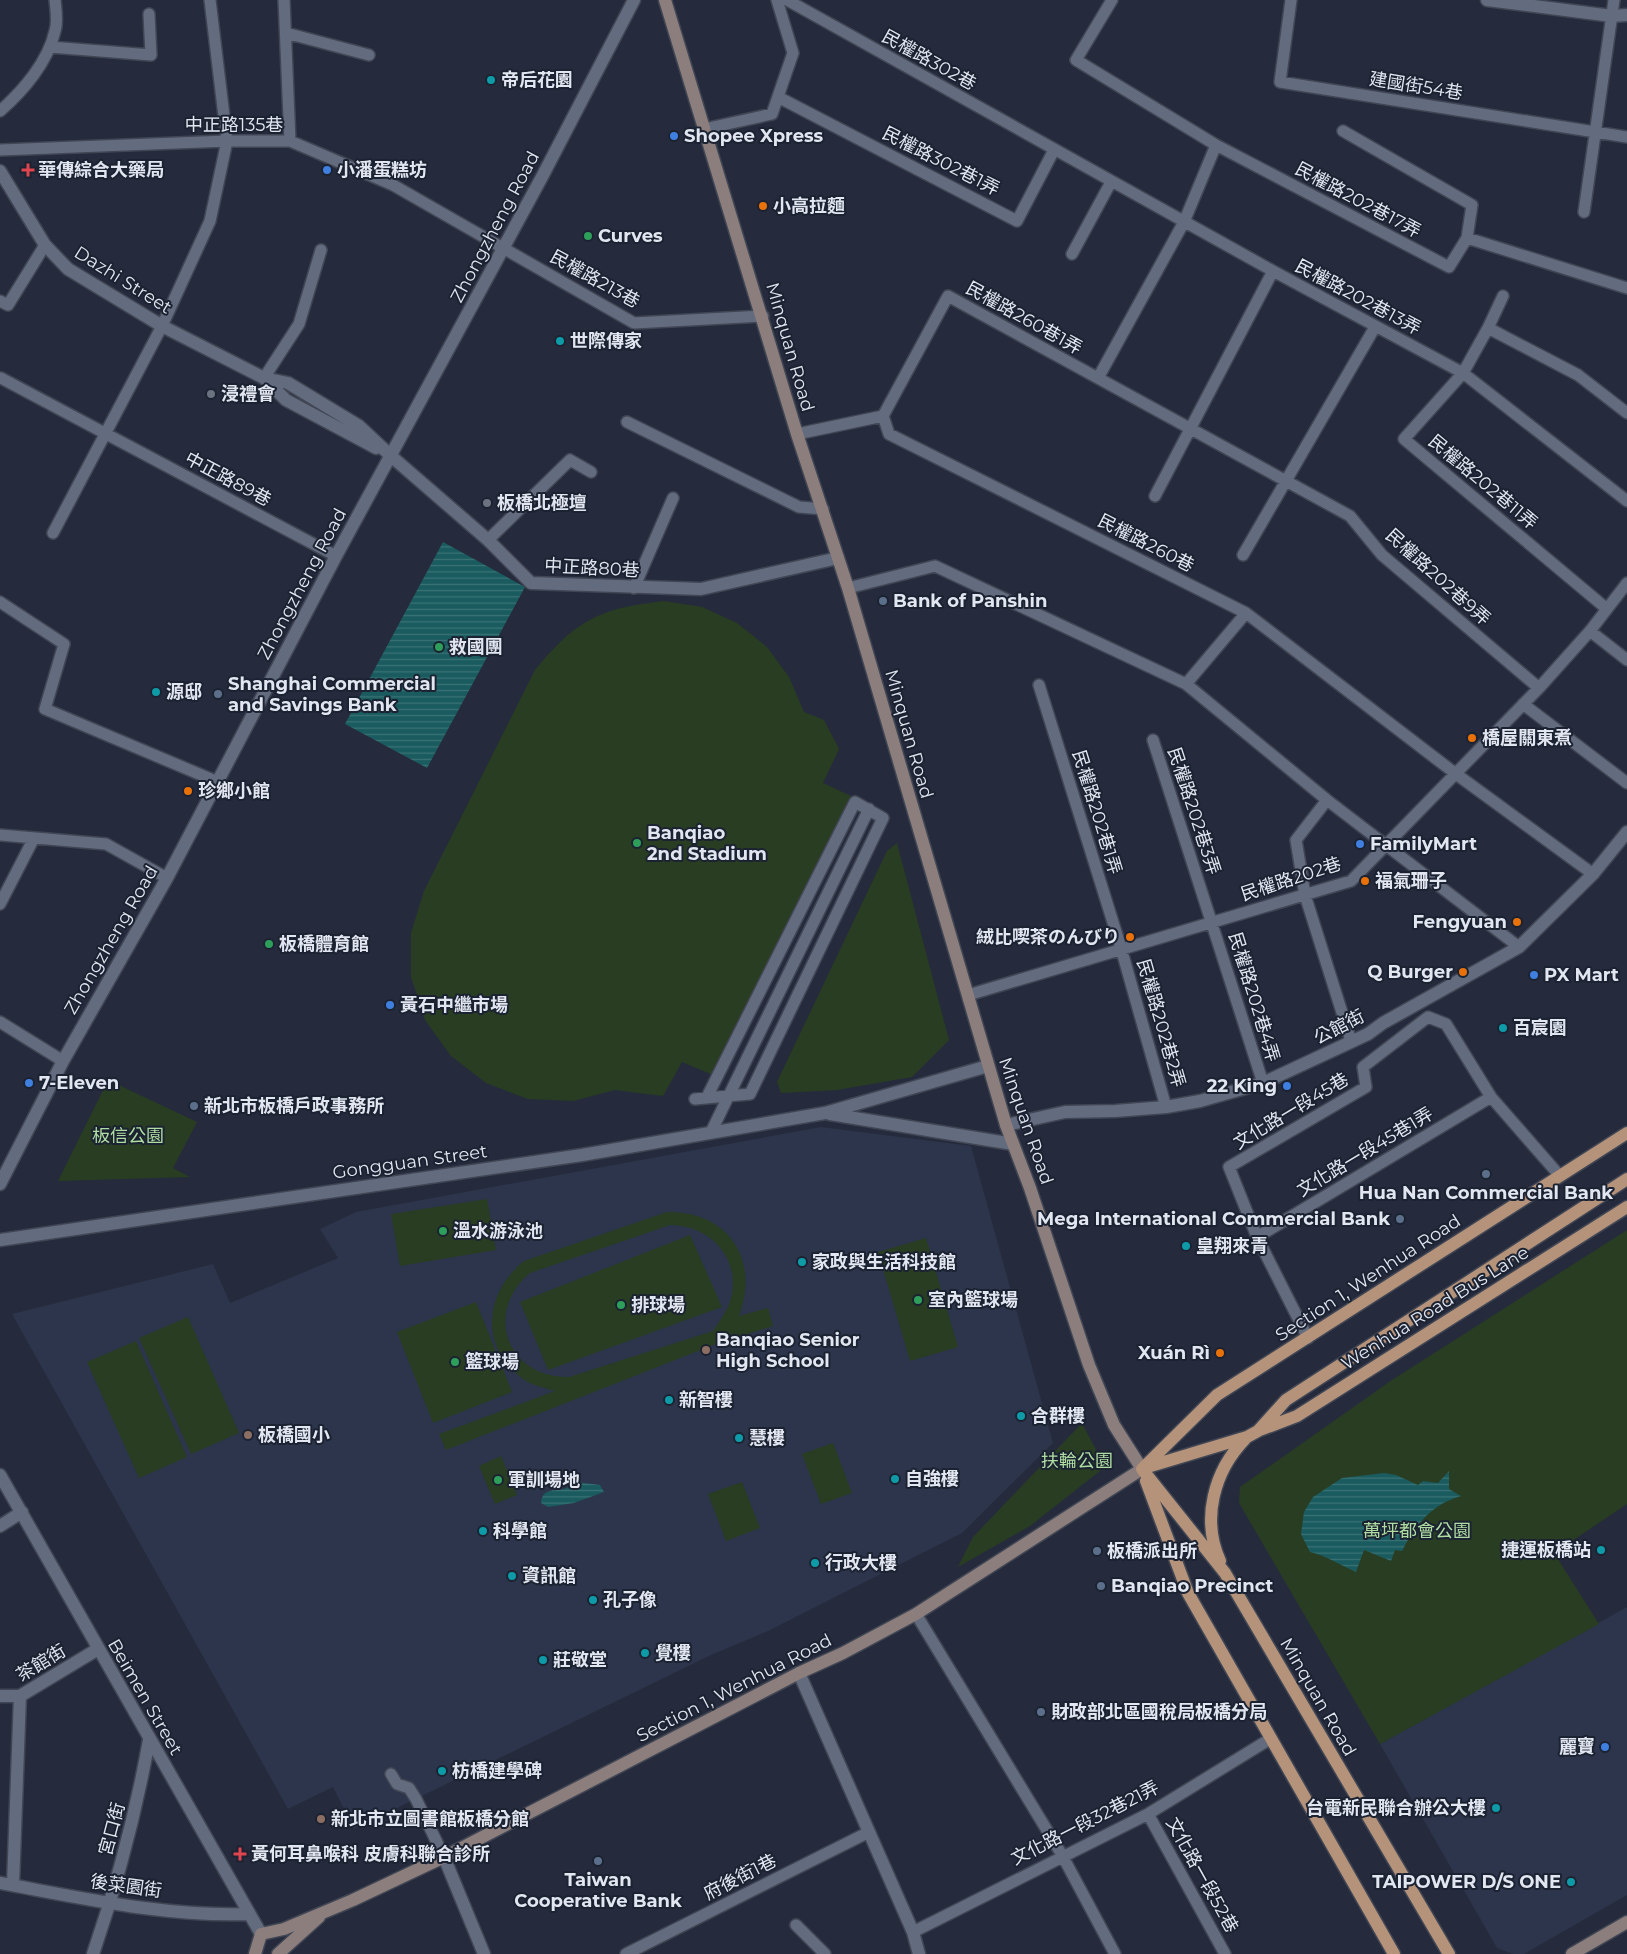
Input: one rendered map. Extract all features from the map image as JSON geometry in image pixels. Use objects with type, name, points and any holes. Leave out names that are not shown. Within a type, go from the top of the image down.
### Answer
[{"type":"main road","name":"Minquan Road","points":[[665,0],[764,316],[798,434],[848,588],[1006,1125],[1030,1188],[1090,1365],[1114,1425],[1142,1469],[1225,1573],[1449,1954]]},
{"type":"main road","name":"Section 1, Wenhua Road","points":[[261,1934],[284,1929],[354,1900],[444,1857],[916,1614],[1142,1469],[1218,1395],[1627,1133]]},
{"type":"main road","points":[[1225,1573],[1213,1538],[1212,1502],[1222,1471],[1237,1447],[1286,1400],[1627,1179]]},
{"type":"main road","name":"Wenhua Road Bus Lane","points":[[1252,1434],[1297,1416],[1627,1207]]},
{"type":"main road","name":"Section 1, Wenhua Road","points":[[1142,1469],[1252,1434]]},
{"type":"main road","name":"Minquan Road","points":[[1142,1469],[1188,1594],[1394,1954]]},
{"type":"main road","name":"Section 1, Wenhua Road","points":[[278,1954],[327,1910]]},
{"type":"main road","points":[[1572,1954],[1627,1922]]},
{"type":"main road","points":[[255,1954],[261,1934]]},
{"type":"street","name":"Zhongzheng Road","points":[[0,1184],[63,1061],[167,878],[336,556],[503,249],[634,0]]},
{"type":"street","points":[[1487,0],[1612,16],[1627,15]]},
{"type":"street","name":"Dazhi Street","points":[[0,171],[45,244],[68,269],[162,326],[264,378],[286,400],[391,456]]},
{"type":"street","name":"中正路80巷","points":[[391,456],[488,540],[531,583],[701,589],[838,558]]},
{"type":"street","name":"公館街","points":[[1006,1125],[1066,1112],[1166,1108],[1200,1101],[1263,1083],[1351,1041],[1518,947],[1593,874],[1627,832]]},
{"type":"street","points":[[825,1113],[988,1066]]},
{"type":"street","points":[[825,1113],[1013,1144]]},
{"type":"street","name":"Gongguan Street","points":[[0,1240],[572,1156],[825,1113]]},
{"type":"street","name":"Beimen Street","points":[[0,1474],[4,1490],[22,1512],[149,1740],[261,1934]]},
{"type":"street","points":[[0,1526],[22,1512]]},
{"type":"street","name":"茶館街","points":[[0,1696],[20,1696],[98,1649]]},
{"type":"street","points":[[799,1673],[913,1932],[919,1954]]},
{"type":"street","points":[[6,1884],[20,1696]]},
{"type":"street","name":"宮口街","points":[[93,1954],[111,1903],[139,1793],[149,1740]]},
{"type":"street","points":[[444,1857],[484,1954]]},
{"type":"street","name":"後菜園街","points":[[6,1884],[111,1903],[212,1915],[249,1914]]},
{"type":"lane","points":[[0,111],[20,95],[50,47],[56,29],[56,0]]},
{"type":"lane","points":[[53,533],[162,326],[210,221],[227,141],[210,0]]},
{"type":"lane","points":[[284,0],[290,141]]},
{"type":"lane","points":[[704,129],[772,114],[793,53],[777,0]]},
{"type":"lane","name":"民權路302巷","points":[[787,0],[1054,150]]},
{"type":"lane","name":"民權路202巷17弄","points":[[1112,0],[1076,60],[1216,145],[1449,267],[1467,238]]},
{"type":"lane","name":"建國街54巷","points":[[1291,0],[1280,82],[1627,137]]},
{"type":"lane","points":[[1584,212],[1614,0]]},
{"type":"lane","points":[[50,47],[151,55],[149,14]]},
{"type":"lane","points":[[286,33],[369,55]]},
{"type":"lane","name":"民權路302巷1弄","points":[[778,97],[1018,221],[1054,150]]},
{"type":"lane","points":[[1343,131],[1472,205],[1467,238],[1627,288]]},
{"type":"lane","name":"中正路135巷","points":[[0,150],[227,141],[290,141],[393,185],[503,249]]},
{"type":"lane","points":[[1098,378],[1184,222],[1216,145]]},
{"type":"lane","name":"民權路202巷13弄","points":[[1054,150],[1375,327],[1463,372],[1627,501]]},
{"type":"lane","points":[[1072,254],[1111,182]]},
{"type":"lane","points":[[0,301],[8,305],[45,244]]},
{"type":"lane","name":"民權路213巷","points":[[503,249],[634,323],[764,316]]},
{"type":"lane","points":[[264,378],[299,324],[321,250]]},
{"type":"lane","points":[[1155,496],[1273,271]]},
{"type":"lane","name":"民權路260巷1弄","points":[[883,416],[948,296],[1154,408]]},
{"type":"lane","points":[[1463,372],[1488,328],[1503,296]]},
{"type":"lane","points":[[1243,555],[1375,327]]},
{"type":"lane","points":[[1488,328],[1578,375],[1627,413]]},
{"type":"lane","name":"民權路202巷11弄","points":[[1463,372],[1404,439],[1607,609]]},
{"type":"lane","name":"中正路89巷","points":[[1,378],[336,556]]},
{"type":"lane","name":"民權路202巷9弄","points":[[1154,408],[1350,516],[1382,554],[1539,688]]},
{"type":"lane","points":[[798,434],[883,416]]},
{"type":"lane","name":"民權路260巷","points":[[883,416],[889,434],[1246,613],[1456,774],[1593,874]]},
{"type":"lane","points":[[628,422],[799,507],[823,509]]},
{"type":"lane","points":[[488,540],[570,460],[591,472]]},
{"type":"lane","points":[[634,588],[673,498]]},
{"type":"lane","points":[[848,588],[935,566],[1186,684],[1327,800],[1518,947]]},
{"type":"lane","name":"民權路202巷","points":[[968,995],[1351,881],[1539,688],[1590,631],[1627,583]]},
{"type":"lane","points":[[0,602],[64,644],[45,708],[218,782]]},
{"type":"lane","points":[[1186,684],[1246,613]]},
{"type":"lane","points":[[1590,631],[1627,660]]},
{"type":"lane","name":"民權路202巷1弄","points":[[1039,686],[1121,948]]},
{"type":"lane","points":[[1523,704],[1627,783]]},
{"type":"lane","name":"民權路202巷3弄","points":[[1153,740],[1212,922]]},
{"type":"lane","points":[[1327,800],[1296,840],[1305,895],[1351,1041]]},
{"type":"lane","points":[[855,802],[869,809],[884,818],[750,1094],[701,1098],[855,802]]},
{"type":"lane","points":[[711,1132],[869,809]]},
{"type":"lane","points":[[0,835],[106,844],[167,878]]},
{"type":"lane","points":[[0,904],[34,838]]},
{"type":"lane","name":"民權路202巷4弄","points":[[1212,922],[1263,1083]]},
{"type":"lane","name":"民權路202巷2弄","points":[[1121,948],[1166,1108]]},
{"type":"lane","name":"文化路一段45巷","points":[[1308,1338],[1257,1237],[1229,1168],[1366,1087],[1363,1067],[1428,1017],[1446,1024],[1490,1097]]},
{"type":"lane","points":[[0,1022],[63,1061]]},
{"type":"lane","points":[[1490,1097],[1560,1176]]},
{"type":"lane","name":"文化路一段45巷1弄","points":[[1257,1237],[1490,1097]]},
{"type":"lane","points":[[916,1614],[1062,1855],[1115,1954]]},
{"type":"lane","name":"文化路一段32巷21弄","points":[[913,1932],[1062,1855],[1148,1814],[1270,1739]]},
{"type":"lane","points":[[391,1774],[397,1784],[409,1788],[416,1798],[444,1857]]},
{"type":"lane","name":"文化路一段52巷","points":[[1148,1814],[1225,1954]]},
{"type":"lane","name":"府後街1巷","points":[[626,1954],[870,1832]]},
{"type":"lane","points":[[796,1924],[825,1954]]},
{"type":"shaded area","name":"救國團","points":[[443,542],[525,587],[427,768],[345,724]]},
{"type":"shaded area","name":"Banqiao Senior High School","points":[[821,1127],[971,1146],[1053,1443],[962,1533],[768,1631],[711,1655],[354,1829],[333,1787],[288,1809],[12,1314],[213,1264],[230,1303],[338,1258],[320,1229],[356,1212]]},
{"type":"shaded area","points":[[1449,1471],[1449,1489],[1461,1496],[1441,1504],[1425,1517],[1402,1551],[1395,1550],[1391,1561],[1364,1550],[1356,1572],[1328,1558],[1310,1552],[1301,1534],[1304,1512],[1313,1497],[1342,1478],[1384,1473],[1396,1475],[1418,1485],[1423,1481],[1438,1483]]},
{"type":"shaded area","points":[[576,1482],[600,1485],[604,1492],[574,1503],[548,1507],[541,1503],[546,1493],[566,1488]]},
{"type":"shaded area","points":[[1627,1607],[1627,1895],[1524,1954],[1513,1954],[1497,1948],[1380,1744]]},
{"type":"green space","name":"Banqiao 2nd Stadium","points":[[664,601],[702,607],[737,623],[767,647],[789,677],[804,712],[824,720],[839,749],[823,783],[851,796],[713,1075],[682,1062],[663,1096],[615,1090],[573,1101],[528,1099],[486,1083],[451,1056],[425,1020],[411,977],[411,933],[424,891],[535,670],[563,639],[591,619],[623,608]]},
{"type":"green space","points":[[897,843],[949,1040],[912,1077],[837,1090],[781,1093],[777,1082],[887,851]]},
{"type":"green space","name":"板信公園","points":[[108,1080],[197,1122],[173,1168],[190,1177],[58,1181]]},
{"type":"green space","name":"溫水游泳池","points":[[487,1199],[496,1250],[400,1266],[391,1214]]},
{"type":"green space","points":[[667,1212],[689,1214],[707,1220],[723,1230],[734,1243],[742,1258],[745,1276],[744,1295],[739,1316],[768,1308],[773,1326],[721,1342],[446,1450],[439,1434],[555,1391],[526,1381],[511,1368],[500,1354],[494,1338],[492,1322],[494,1305],[500,1289],[510,1274],[524,1261]],"holes":[[[670,1225],[684,1226],[709,1237],[719,1246],[731,1269],[733,1283],[730,1302],[713,1331],[569,1377],[548,1374],[530,1367],[517,1355],[509,1340],[505,1323],[508,1306],[516,1289],[530,1273]]]},
{"type":"green space","name":"萬坪都會公園","points":[[1627,1230],[1627,1504],[1554,1553],[1599,1624],[1380,1744],[1239,1503],[1240,1487],[1392,1380]]},
{"type":"green space","name":"排球場","points":[[690,1235],[722,1307],[548,1370],[520,1302]]},
{"type":"green space","name":"室內籃球場","points":[[926,1238],[958,1347],[910,1361],[878,1252]]},
{"type":"green space","name":"籃球場","points":[[476,1302],[512,1392],[433,1423],[397,1332]]},
{"type":"green space","points":[[188,1317],[239,1433],[191,1454],[139,1338]]},
{"type":"green space","points":[[136,1341],[187,1457],[139,1478],[87,1362]]},
{"type":"green space","name":"扶輪公園","points":[[1082,1423],[1105,1467],[1030,1526],[958,1567],[973,1537]]},
{"type":"green space","points":[[833,1443],[852,1493],[821,1504],[802,1454]]},
{"type":"green space","name":"軍訓場地","points":[[501,1456],[517,1495],[495,1504],[479,1466]]},
{"type":"green space","points":[[742,1482],[760,1528],[726,1541],[708,1494]]},
{"type":"place","name":"帝后花園","points":[[491,80]]},
{"type":"place","name":"Shopee Xpress","points":[[674,136]]},
{"type":"place","name":"華傳綜合大藥局","points":[[28,170]]},
{"type":"place","name":"小潘蛋糕坊","points":[[327,170]]},
{"type":"place","name":"小高拉麵","points":[[763,206]]},
{"type":"place","name":"Curves","points":[[588,236]]},
{"type":"place","name":"世際傳家","points":[[560,341]]},
{"type":"place","name":"浸禮會","points":[[211,394]]},
{"type":"place","name":"板橋北極壇","points":[[487,503]]},
{"type":"place","name":"Bank of Panshin","points":[[883,601]]},
{"type":"place","name":"救國團","points":[[439,647]]},
{"type":"place","name":"源邸","points":[[156,692]]},
{"type":"place","name":"Shanghai Commercial and Savings Bank","points":[[218,694]]},
{"type":"place","name":"橋屋關東煮","points":[[1472,738]]},
{"type":"place","name":"珍鄉小館","points":[[188,791]]},
{"type":"place","name":"Banqiao 2nd Stadium","points":[[637,843]]},
{"type":"place","name":"FamilyMart","points":[[1360,844]]},
{"type":"place","name":"福氣珊子","points":[[1365,881]]},
{"type":"place","name":"Fengyuan","points":[[1517,922]]},
{"type":"place","name":"絨比喫茶のんびり","points":[[1130,937]]},
{"type":"place","name":"板橋體育館","points":[[269,944]]},
{"type":"place","name":"Q Burger","points":[[1463,972]]},
{"type":"place","name":"PX Mart","points":[[1534,975]]},
{"type":"place","name":"黃石中繼市場","points":[[390,1005]]},
{"type":"place","name":"百宸園","points":[[1503,1028]]},
{"type":"place","name":"7-Eleven","points":[[29,1083]]},
{"type":"place","name":"22 King","points":[[1287,1086]]},
{"type":"place","name":"新北市板橋戶政事務所","points":[[194,1106]]},
{"type":"place","name":"Hua Nan Commercial Bank","points":[[1486,1174]]},
{"type":"place","name":"Mega International Commercial Bank","points":[[1400,1219]]},
{"type":"place","name":"溫水游泳池","points":[[443,1231]]},
{"type":"place","name":"皇翔來青","points":[[1186,1246]]},
{"type":"place","name":"家政與生活科技館","points":[[802,1262]]},
{"type":"place","name":"室內籃球場","points":[[918,1300]]},
{"type":"place","name":"排球場","points":[[621,1305]]},
{"type":"place","name":"Banqiao Senior High School","points":[[706,1350]]},
{"type":"place","name":"Xuán Rì","points":[[1220,1353]]},
{"type":"place","name":"籃球場","points":[[455,1362]]},
{"type":"place","name":"新智樓","points":[[669,1400]]},
{"type":"place","name":"合群樓","points":[[1021,1416]]},
{"type":"place","name":"板橋國小","points":[[248,1435]]},
{"type":"place","name":"慧樓","points":[[739,1438]]},
{"type":"place","name":"自強樓","points":[[895,1479]]},
{"type":"place","name":"軍訓場地","points":[[498,1480]]},
{"type":"place","name":"科學館","points":[[483,1531]]},
{"type":"place","name":"捷運板橋站","points":[[1601,1550]]},
{"type":"place","name":"板橋派出所","points":[[1097,1551]]},
{"type":"place","name":"行政大樓","points":[[815,1563]]},
{"type":"place","name":"資訊館","points":[[512,1576]]},
{"type":"place","name":"Banqiao Precinct","points":[[1101,1586]]},
{"type":"place","name":"孔子像","points":[[593,1600]]},
{"type":"place","name":"覺樓","points":[[645,1653]]},
{"type":"place","name":"莊敬堂","points":[[543,1660]]},
{"type":"place","name":"財政部北區國稅局板橋分局","points":[[1041,1712]]},
{"type":"place","name":"麗寶","points":[[1605,1747]]},
{"type":"place","name":"枋橋建學碑","points":[[442,1771]]},
{"type":"place","name":"台電新民聯合辦公大樓","points":[[1496,1808]]},
{"type":"place","name":"新北市立圖書館板橋分館","points":[[321,1819]]},
{"type":"place","name":"黃何耳鼻喉科 皮膚科聯合診所","points":[[240,1854]]},
{"type":"place","name":"Taiwan Cooperative Bank","points":[[598,1861]]},
{"type":"place","name":"TAIPOWER D/S ONE","points":[[1571,1882]]}]
